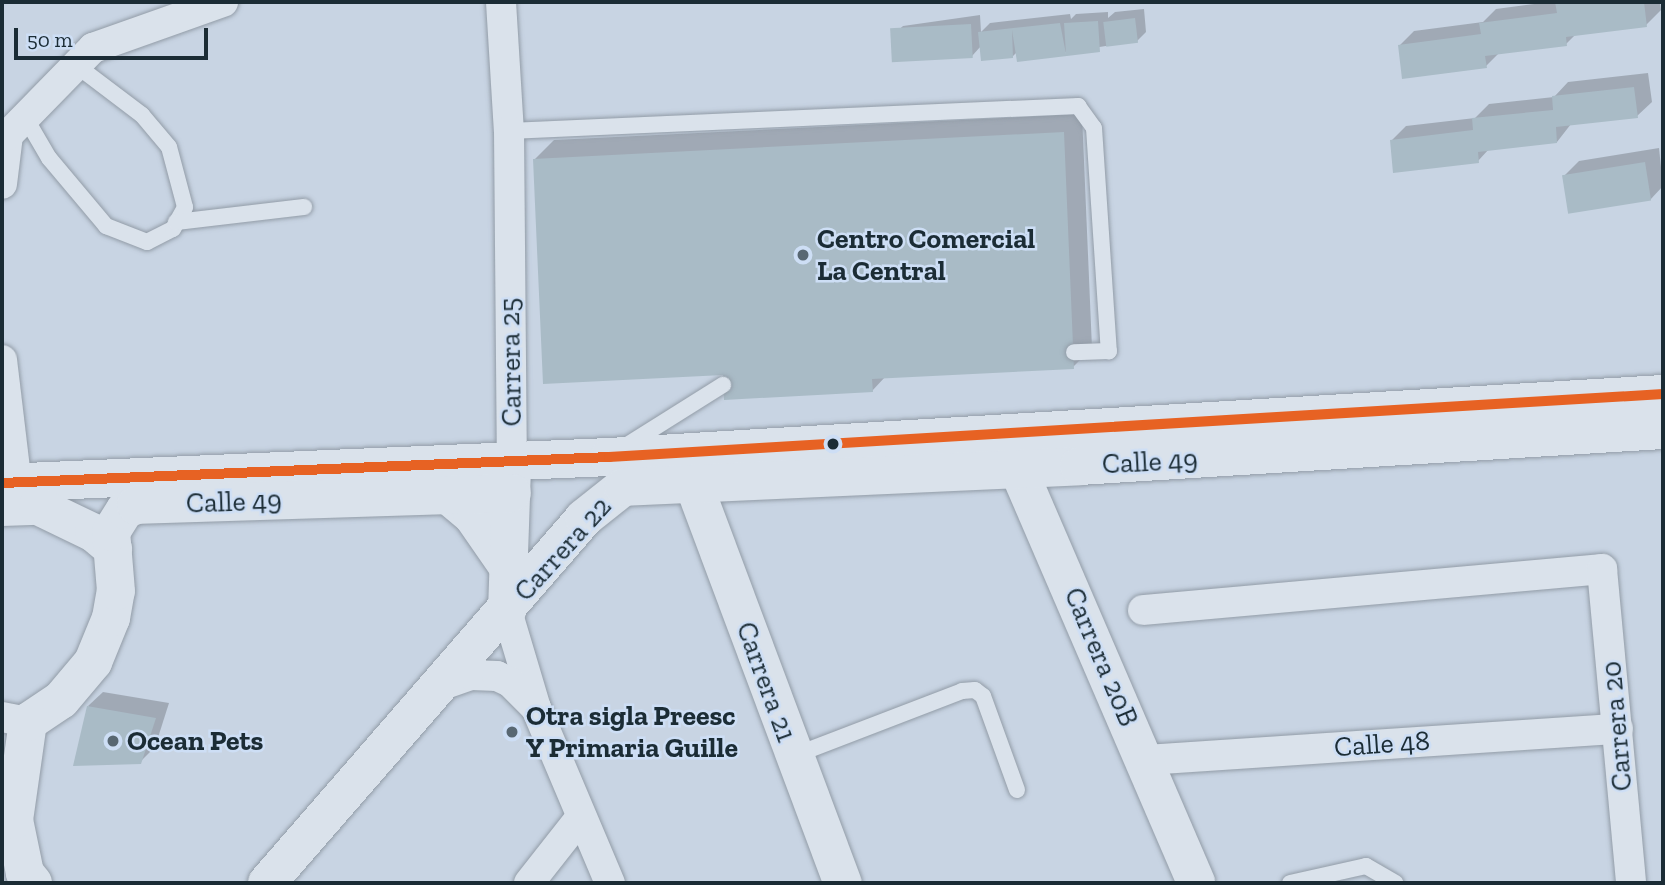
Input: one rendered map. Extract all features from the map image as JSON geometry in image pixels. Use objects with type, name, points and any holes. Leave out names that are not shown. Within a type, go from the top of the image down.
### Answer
[{"type":"main road","name":"Calle 49","points":[[15,719],[61,700],[93,662],[111,618],[116,591],[111,532],[125,510],[136,505],[439,496],[512,476],[609,457],[1663,394]]},
{"type":"main road","points":[[1549,400],[1552,438]]},
{"type":"main road","name":"Calle 49","points":[[636,484],[1019,469],[1663,430]]},
{"type":"main road","name":"Carrera 20B","points":[[1001,433],[1146,760],[1196,883]]},
{"type":"main road","name":"Calle 49","points":[[10,494],[512,476]]},
{"type":"main road","name":"Carrera 25","points":[[507,611],[512,476]]},
{"type":"main road","name":"Carrera 21","points":[[692,480],[793,756],[843,883]]},
{"type":"main road","name":"Carrera 22","points":[[507,611],[598,503],[610,493],[636,484]]},
{"type":"main road","points":[[10,494],[60,516],[113,549]]},
{"type":"main road","points":[[439,496],[472,515],[508,568]]},
{"type":"main road","points":[[267,883],[507,611]]},
{"type":"main road","points":[[15,719],[14,820],[27,880]]},
{"type":"street","points":[[2,184],[8,135],[93,48],[223,2]]},
{"type":"street","name":"Carrera 25","points":[[501,2],[509,131],[512,476]]},
{"type":"street","points":[[2,360],[10,494]]},
{"type":"street","name":"Carrera 20","points":[[1143,610],[1602,569],[1631,883]]},
{"type":"street","name":"Carrera 22","points":[[507,611],[536,708],[610,883]]},
{"type":"street","name":"Carrera 22","points":[[442,685],[471,675],[497,676],[510,682],[536,708]]},
{"type":"street","name":"Calle 48","points":[[1146,760],[1618,729]]},
{"type":"street","points":[[529,883],[581,817]]},
{"type":"lane","points":[[25,117],[49,158],[106,226],[147,242],[173,229],[185,206],[169,147],[142,115],[76,65]]},
{"type":"lane","points":[[509,131],[1078,106],[1094,128],[1109,351],[1074,352]]},
{"type":"lane","points":[[176,222],[304,207]]},
{"type":"lane","points":[[609,457],[723,385]]},
{"type":"lane","points":[[793,756],[962,691],[975,690],[983,696],[1017,790]]},
{"type":"lane","points":[[1290,883],[1366,866],[1395,883]]},
{"type":"building","points":[[1555,2],[1644,2],[1647,27],[1566,37],[1567,46],[1485,56],[1487,68],[1402,79],[1398,45],[1481,34],[1479,23],[1557,13]]},
{"type":"building","points":[[1135,18],[1138,43],[1106,47],[1103,22]]},
{"type":"building","points":[[1098,21],[1100,52],[1017,62],[1012,30],[1013,58],[981,61],[978,32],[1060,23],[1066,54],[1064,23]]},
{"type":"building","points":[[971,24],[973,58],[892,62],[890,28]]},
{"type":"building","points":[[1634,87],[1638,118],[1556,127],[1557,143],[1478,152],[1479,163],[1393,173],[1390,140],[1473,130],[1472,118],[1553,110],[1552,96]]},
{"type":"building","name":"Centro Comercial La Central","points":[[1064,132],[1074,369],[872,379],[873,392],[724,400],[723,375],[543,384],[533,159]]},
{"type":"building","points":[[1645,162],[1651,201],[1568,214],[1562,175]]},
{"type":"building","name":"Ocean Pets","points":[[87,706],[156,718],[141,764],[73,766]]},
{"type":"transit line","points":[[2,483],[609,457],[1663,394]]},
{"type":"place","name":"Centro Comercial La Central","points":[[803,255]]},
{"type":"place","name":"Otra sigla Preesc Y Primaria Guille","points":[[512,732]]},
{"type":"place","name":"Ocean Pets","points":[[113,741]]}]
